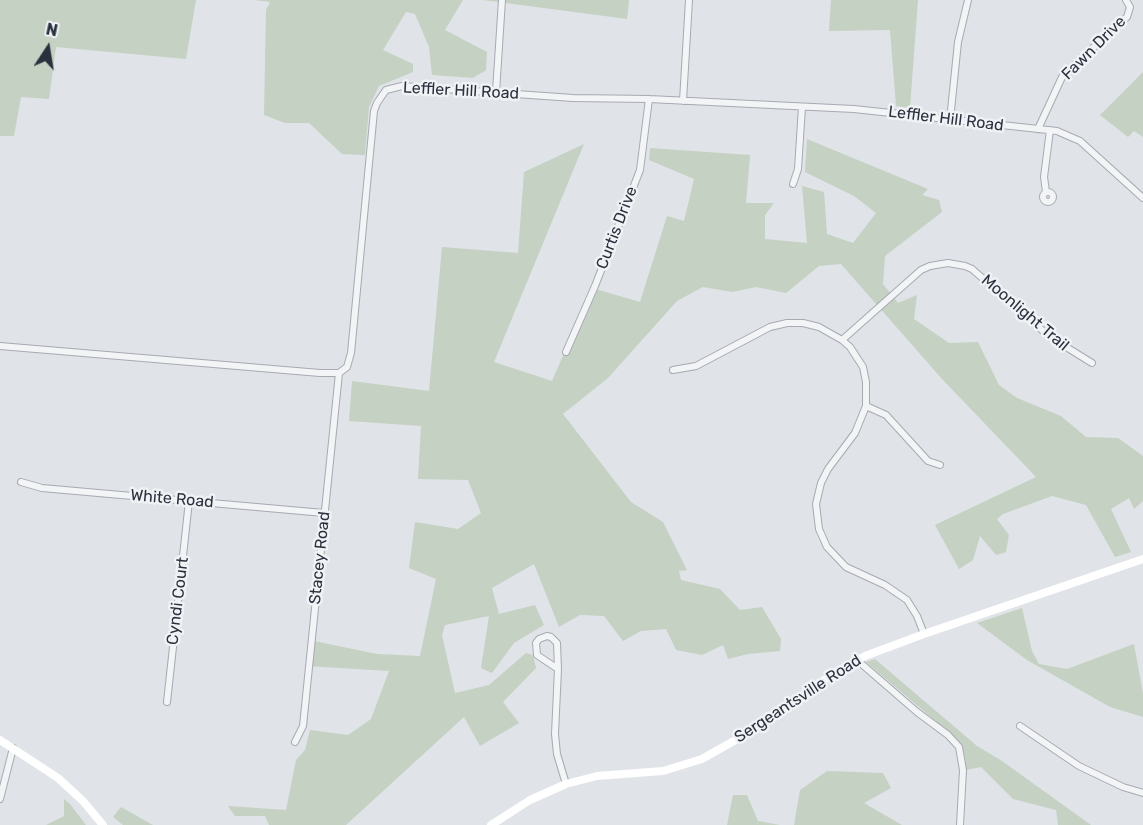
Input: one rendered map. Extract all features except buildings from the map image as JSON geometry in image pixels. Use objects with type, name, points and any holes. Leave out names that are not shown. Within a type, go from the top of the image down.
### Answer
[{"type":"main road","name":"Sergeantsville Road","points":[[491,825],[530,800],[566,784],[597,776],[663,771],[702,759],[739,738],[857,660],[924,634],[1143,559]]},
{"type":"main road","points":[[0,740],[58,778],[83,801],[103,825]]},
{"type":"street","points":[[496,92],[502,0]]},
{"type":"street","points":[[683,100],[689,0]]},
{"type":"street","points":[[950,120],[958,42],[968,0]]},
{"type":"street","name":"Fawn Drive","points":[[1038,129],[1063,75],[1123,21],[1130,7],[1126,0]]},
{"type":"street","name":"Leffler Hill Road","points":[[339,373],[347,367],[351,353],[374,111],[386,90],[402,86],[586,98],[683,100],[867,110],[1050,130],[1080,141],[1143,198]]},
{"type":"street","name":"Curtis Drive","points":[[566,352],[596,286],[640,170],[649,99]]},
{"type":"street","points":[[793,184],[798,168],[802,107]]},
{"type":"street","points":[[1046,192],[1044,177],[1050,130]]},
{"type":"street","name":"Moonlight Trail","points":[[842,340],[921,270],[939,263],[956,263],[972,269],[1050,337],[1092,363]]},
{"type":"street","points":[[674,370],[696,366],[770,327],[787,323],[803,323],[819,327],[842,340],[856,354],[863,367],[866,382],[866,406],[855,433],[828,469],[821,483],[816,504],[819,529],[827,547],[846,567],[885,585],[907,600],[924,634]]},
{"type":"street","points":[[0,346],[339,373]]},
{"type":"street","name":"Stacey Road","points":[[296,742],[303,726],[324,513],[340,383],[339,373]]},
{"type":"street","points":[[866,406],[886,415],[928,461],[940,465]]},
{"type":"street","name":"White Road","points":[[21,482],[35,488],[324,513]]},
{"type":"street","name":"Cyndi Court","points":[[167,702],[189,501]]},
{"type":"street","points":[[558,669],[537,656],[536,643],[542,637],[551,637],[557,643],[558,669],[555,734],[566,784]]},
{"type":"street","points":[[857,660],[917,712],[948,735],[959,747],[963,770],[960,825]]},
{"type":"street","points":[[1020,726],[1080,766],[1123,787],[1143,793]]},
{"type":"street","points":[[0,799],[13,748]]},
{"type":"green space","points":[[0,0],[196,0],[186,59],[56,47],[49,99],[21,97],[14,136],[0,136]]},
{"type":"green space","points":[[255,0],[463,0],[445,30],[487,52],[486,70],[473,78],[432,75],[429,47],[415,14],[406,12],[383,50],[413,64],[413,72],[379,86],[369,107],[365,155],[342,154],[309,123],[285,123],[264,115],[266,10],[270,2]]},
{"type":"green space","points":[[483,0],[629,0],[627,19]]},
{"type":"green space","points":[[831,0],[918,0],[910,108],[896,106],[890,30],[829,31]]},
{"type":"green space","points":[[1143,72],[1143,137],[1134,131],[1128,137],[1100,115]]},
{"type":"green space","points":[[807,139],[928,189],[922,195],[939,200],[942,212],[885,256],[883,284],[898,303],[917,295],[914,319],[949,343],[978,342],[999,385],[1017,398],[1061,416],[1086,437],[1118,438],[1143,456],[1143,501],[1134,509],[1129,498],[1111,509],[1131,552],[1115,557],[1086,505],[1052,496],[1003,514],[997,519],[1009,535],[1006,552],[996,555],[980,536],[973,560],[959,569],[935,525],[1036,477],[942,379],[841,264],[819,266],[786,293],[756,287],[732,292],[703,287],[677,301],[608,378],[563,414],[631,502],[663,522],[687,570],[679,571],[681,580],[720,589],[740,610],[762,607],[781,639],[780,651],[748,654],[728,659],[723,645],[702,655],[676,650],[666,629],[641,631],[623,641],[604,616],[580,615],[559,627],[534,564],[492,588],[499,614],[535,605],[544,625],[514,643],[492,673],[481,668],[489,616],[445,625],[442,635],[455,693],[489,685],[526,653],[533,655],[536,668],[503,702],[519,723],[480,746],[464,717],[346,825],[269,825],[265,816],[235,816],[228,806],[286,810],[296,760],[305,750],[310,730],[348,735],[371,719],[389,671],[306,666],[309,640],[377,654],[420,656],[436,579],[409,568],[415,522],[458,529],[481,513],[468,480],[418,479],[421,426],[349,421],[352,381],[429,391],[442,247],[518,253],[524,172],[584,144],[494,362],[552,381],[592,288],[640,302],[667,216],[684,221],[694,179],[649,160],[650,148],[750,155],[746,203],[774,203],[765,215],[765,239],[807,243],[802,186],[824,192],[827,234],[853,243],[876,213],[854,196],[805,172]]},
{"type":"green space","points":[[1022,608],[1032,651],[1039,664],[1067,669],[1134,644],[1143,694],[1143,717],[1110,707],[1027,660],[977,623]]},
{"type":"green space","points":[[875,659],[977,746],[1002,761],[1091,825],[1058,825],[1056,810],[1013,799],[981,767],[966,770],[965,756],[958,740],[866,662]]},
{"type":"green space","points":[[827,771],[883,773],[891,788],[864,803],[902,825],[794,825],[800,790]]},
{"type":"green space","points":[[733,795],[747,795],[758,821],[780,825],[727,825]]},
{"type":"green space","points":[[64,799],[86,825],[46,825],[64,816]]},
{"type":"green space","points":[[121,807],[153,825],[123,825],[113,817]]}]
